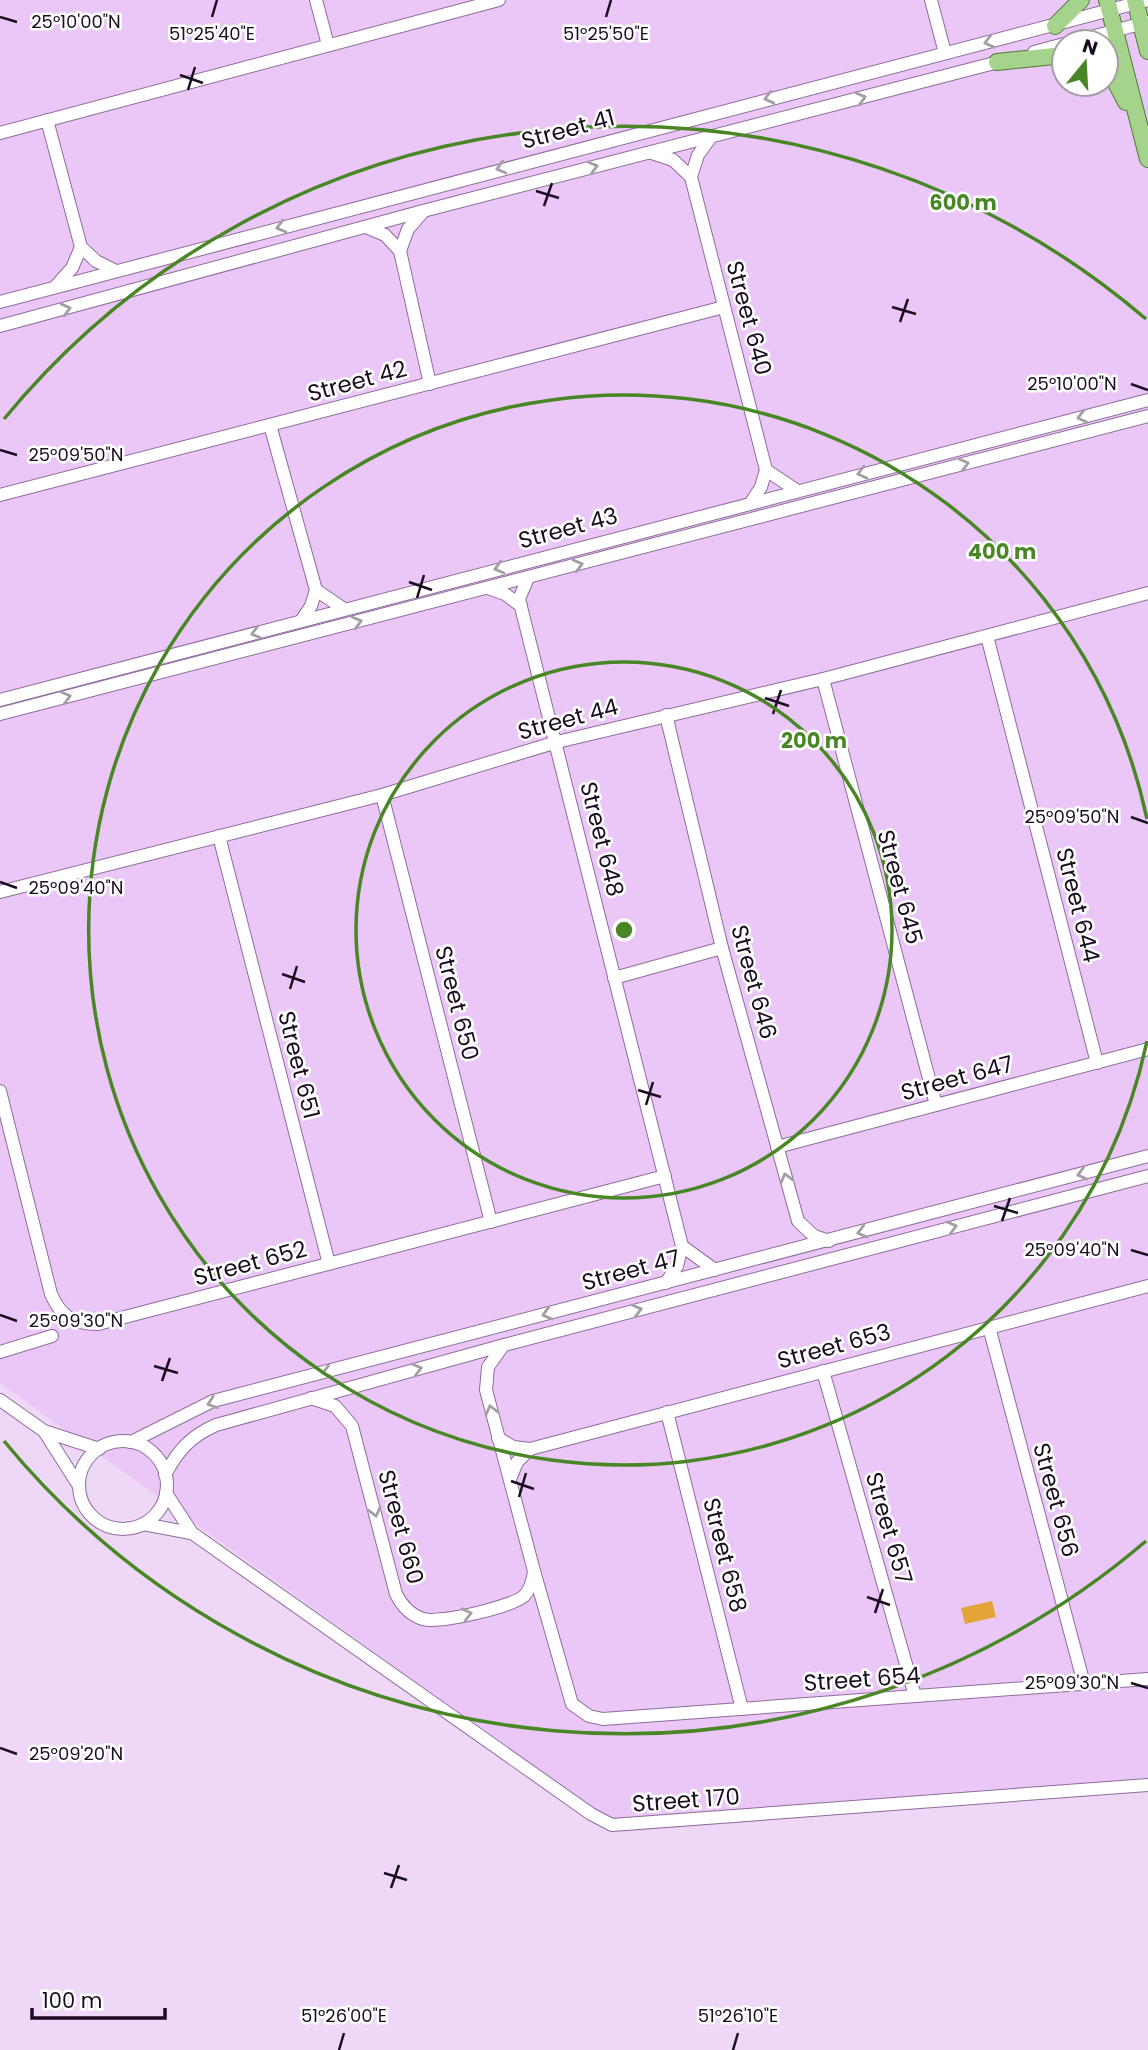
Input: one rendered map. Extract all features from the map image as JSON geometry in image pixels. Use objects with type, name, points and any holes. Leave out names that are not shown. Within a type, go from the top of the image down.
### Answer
[{"type":"main road","points":[[1055,26],[1081,0]]},
{"type":"main road","points":[[1139,1],[1148,51]]},
{"type":"main road","points":[[1108,5],[1114,28]]},
{"type":"main road","points":[[1120,50],[1148,159]]},
{"type":"main road","points":[[997,62],[1050,56]]},
{"type":"main road","points":[[1120,88],[1138,119]]},
{"type":"street","points":[[316,0],[328,45]]},
{"type":"street","points":[[0,133],[499,0]]},
{"type":"street","points":[[931,0],[945,54]]},
{"type":"street","name":"Street 41","points":[[0,302],[1055,26],[1108,5],[1139,1]]},
{"type":"street","points":[[1120,29],[1144,22]]},
{"type":"street","name":"Street 41","points":[[0,326],[423,211],[1050,48]]},
{"type":"street","points":[[47,120],[81,247],[96,261],[116,271]]},
{"type":"street","points":[[650,152],[673,160],[691,177],[698,155],[711,137]]},
{"type":"street","name":"Street 640","points":[[691,177],[766,470]]},
{"type":"street","points":[[400,251],[408,229],[423,211]]},
{"type":"street","points":[[365,227],[385,235],[400,251],[430,384]]},
{"type":"street","points":[[56,286],[72,268],[81,247]]},
{"type":"street","name":"Street 42","points":[[0,495],[724,307]]},
{"type":"street","name":"Street 43","points":[[0,700],[752,501],[1148,400]]},
{"type":"street","name":"Street 43","points":[[0,714],[1148,416]]},
{"type":"street","points":[[270,425],[316,590],[311,606],[301,621]]},
{"type":"street","points":[[752,501],[761,487],[766,470],[796,490]]},
{"type":"street","name":"Street 648","points":[[527,578],[521,592],[521,606],[682,1246]]},
{"type":"street","points":[[487,588],[505,594],[521,606]]},
{"type":"street","points":[[316,590],[344,609]]},
{"type":"street","name":"Street 44","points":[[0,892],[382,795],[557,742],[823,679],[1148,594]]},
{"type":"street","name":"Street 644","points":[[987,636],[1097,1063]]},
{"type":"street","name":"Street 645","points":[[823,679],[936,1105]]},
{"type":"street","name":"Street 646","points":[[666,715],[722,948],[798,1221],[814,1236],[829,1241]]},
{"type":"street","name":"Street 650","points":[[382,795],[491,1222]]},
{"type":"street","name":"Street 651","points":[[219,836],[329,1264]]},
{"type":"street","points":[[614,978],[722,948]]},
{"type":"street","name":"Street 647","points":[[777,1147],[1148,1049]]},
{"type":"street","name":"Street 652","points":[[1,1098],[51,1294],[65,1318],[81,1324],[98,1324],[665,1176]]},
{"type":"street","name":"Street 47","points":[[131,1442],[213,1401],[1148,1156]]},
{"type":"street","name":"Street 47","points":[[165,1475],[183,1446],[198,1433],[216,1425],[503,1345],[1148,1176]]},
{"type":"street","points":[[666,1283],[677,1266],[682,1246],[697,1260],[715,1270]]},
{"type":"street","name":"Street 653","points":[[530,1449],[1148,1286]]},
{"type":"street","name":"Street 656","points":[[989,1327],[1084,1684]]},
{"type":"street","points":[[0,1352],[52,1336]]},
{"type":"street","name":"Street 654","points":[[503,1345],[493,1357],[485,1377],[498,1438],[544,1600],[567,1694],[580,1712],[603,1719],[1148,1679]]},
{"type":"street","name":"Street 657","points":[[823,1371],[915,1696]]},
{"type":"street","name":"Street 660","points":[[311,1398],[335,1406],[352,1426],[396,1594],[410,1613],[437,1621],[506,1604],[523,1596]]},
{"type":"street","points":[[0,1400],[44,1431],[99,1449]]},
{"type":"street","name":"Street 658","points":[[667,1412],[742,1709]]},
{"type":"street","points":[[44,1431],[64,1457],[79,1486],[85,1507],[100,1523],[122,1529],[143,1524],[154,1516],[166,1493],[165,1475],[156,1457],[131,1442],[120,1442],[99,1449],[84,1465],[79,1486]]},
{"type":"street","points":[[498,1438],[513,1447],[530,1449]]},
{"type":"street","points":[[510,1479],[517,1462],[530,1449]]},
{"type":"street","name":"Street 170","points":[[166,1493],[192,1533],[591,1814],[612,1825],[1148,1785]]},
{"type":"street","name":"Street 170","points":[[143,1524],[192,1533]]},
{"type":"street","points":[[523,1596],[531,1585],[534,1571]]},
{"type":"street","points":[[523,1596],[533,1595],[544,1600]]},
{"type":"shaded area","points":[[0,0],[1148,0],[1148,1790],[624,1832],[0,1383]]},
{"type":"shaded area","points":[[992,1601],[996,1617],[965,1624],[961,1608]]}]
